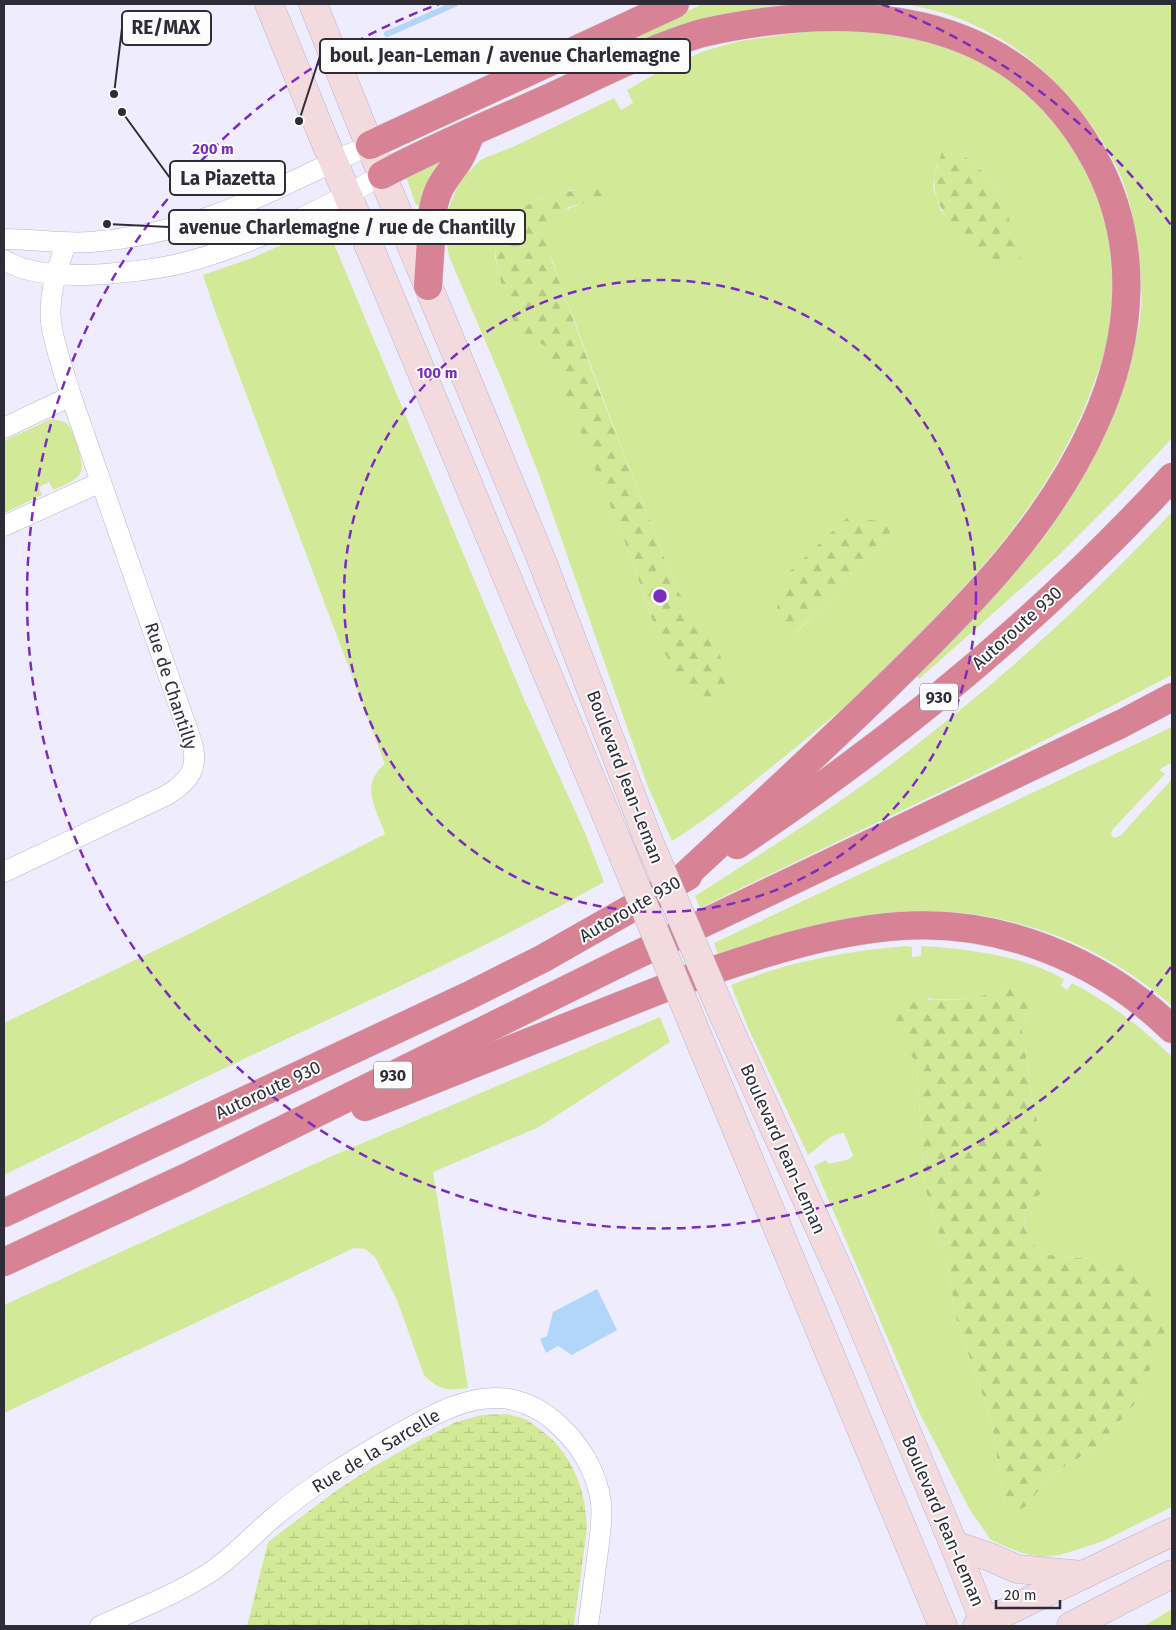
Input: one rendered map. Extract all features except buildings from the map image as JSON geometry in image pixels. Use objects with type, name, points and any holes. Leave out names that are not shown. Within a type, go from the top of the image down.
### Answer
[{"type":"highway","points":[[370,145],[675,4]]},
{"type":"highway","points":[[382,175],[472,132],[654,51],[699,34],[740,24],[836,12],[884,15],[931,25],[973,40],[1000,55],[1036,83],[1066,115],[1091,152],[1106,182],[1117,214],[1123,241],[1127,275],[1127,309],[1122,341],[1113,375],[1097,418],[1075,463],[1055,496],[999,570],[950,624],[878,695],[677,883]]},
{"type":"highway","points":[[428,286],[435,199],[440,185],[458,160],[472,132]]},
{"type":"highway","name":"Autoroute 930","points":[[4,1213],[494,983],[550,955],[677,883],[786,812],[940,696],[1006,639],[1074,576],[1172,477]]},
{"type":"highway","name":"930","points":[[4,1262],[187,1177],[624,961],[1048,759],[1172,697]]},
{"type":"highway","points":[[187,1177],[685,980],[778,950],[876,928],[902,925],[947,926],[991,932],[1039,946],[1075,961],[1111,981],[1141,1002],[1172,1029]]},
{"type":"street","name":"Boulevard Jean-Leman","points":[[269,4],[333,162],[943,1626]]},
{"type":"street","name":"Boulevard Jean-Leman","points":[[313,4],[567,624],[648,839],[721,1010],[846,1289],[954,1545],[983,1625]]},
{"type":"street","points":[[4,238],[66,243],[92,242],[170,228],[204,219],[244,204],[370,145]]},
{"type":"street","points":[[4,260],[26,270],[56,274],[97,275],[138,271],[185,262],[254,238],[314,212],[382,175]]},
{"type":"street","name":"Rue de Chantilly","points":[[4,872],[167,795],[179,788],[187,779],[195,762],[192,740],[71,396],[54,339],[51,320],[52,296],[56,274],[66,243]]},
{"type":"street","points":[[4,428],[71,396]]},
{"type":"street","points":[[4,526],[101,482]]},
{"type":"street","name":"Rue de la Sarcelle","points":[[100,1626],[189,1585],[206,1575],[295,1500],[348,1463],[384,1442],[441,1411],[470,1401],[499,1398],[519,1401],[548,1416],[566,1431],[580,1449],[591,1469],[601,1503],[600,1538],[588,1626]]},
{"type":"street","points":[[983,1625],[1172,1532]]},
{"type":"street","points":[[954,1545],[990,1557],[1017,1569],[1084,1575]]},
{"type":"street","points":[[1071,1626],[1172,1574]]},
{"type":"green space","points":[[703,4],[786,4],[713,17],[674,30],[591,67],[586,58]]},
{"type":"green space","points":[[904,4],[1172,4],[1172,438],[1059,555],[919,679],[914,673],[1044,530],[1069,498],[1087,468],[1108,427],[1131,363],[1140,318],[1141,288],[1136,234],[1125,187],[1107,150],[1074,103],[1034,62],[1004,41],[950,15]]},
{"type":"green space","points":[[854,27],[922,37],[960,49],[995,69],[1022,90],[1046,114],[1067,140],[1083,166],[1099,202],[1110,252],[1113,294],[1111,328],[1098,373],[1083,412],[1068,443],[1032,502],[991,556],[917,637],[860,693],[735,796],[704,820],[672,841],[648,787],[538,472],[504,385],[449,256],[445,234],[448,210],[457,187],[467,173],[482,159],[515,146],[614,98],[621,110],[633,103],[627,90],[664,69],[704,51],[740,41]],"holes":[[[955,149],[978,167],[1000,193],[974,253],[940,209],[933,187],[937,165]],[[572,190],[591,201],[577,205],[559,215],[551,226],[549,234],[550,252],[611,420],[677,590],[690,610],[660,643],[631,557],[545,345],[502,288],[495,257],[496,236],[506,220],[520,209],[537,200]],[[897,526],[824,605],[788,640]]]},
{"type":"green space","points":[[944,147],[955,149],[978,167],[1000,193],[1023,266],[986,259],[972,251],[947,218],[937,199],[935,190],[936,171]]},
{"type":"green space","points":[[449,153],[422,204],[416,205],[406,177]]},
{"type":"green space","points":[[590,188],[613,190],[620,194],[569,207],[555,220],[549,235],[552,261],[599,390],[677,590],[719,653],[725,669],[727,687],[721,698],[712,704],[702,704],[691,696],[673,670],[660,643],[631,557],[545,346],[520,331],[506,304],[502,289],[496,260],[495,243],[497,234],[509,218],[529,204],[541,199]]},
{"type":"green space","points":[[327,227],[524,699],[586,835],[604,882],[450,962],[184,1087],[4,1175],[4,1023],[187,935],[385,834],[374,806],[371,789],[377,772],[385,764],[203,275],[252,258],[313,231]]},
{"type":"green space","points":[[51,419],[66,423],[72,432],[80,455],[80,474],[71,482],[53,490],[49,482],[39,487],[42,495],[4,513],[4,441]]},
{"type":"green space","points":[[1172,512],[1172,675],[988,769],[700,908],[695,896],[781,841],[866,783],[986,688],[1082,603]]},
{"type":"green space","points":[[850,515],[897,526],[824,605],[787,640],[777,608],[785,576]]},
{"type":"green space","points":[[1172,727],[1172,762],[1159,770],[1165,774],[1112,830],[1111,836],[1115,838],[1121,835],[1172,779],[1172,1006],[1139,979],[1103,957],[1065,939],[1025,925],[984,916],[942,911],[900,912],[858,917],[805,930],[719,957],[714,943]]},
{"type":"green space","points":[[921,946],[976,951],[1030,964],[1064,979],[1061,986],[1067,990],[1072,983],[1100,999],[1137,1025],[1172,1057],[1172,1507],[1101,1542],[1060,1555],[1040,1557],[1021,1553],[991,1540],[970,1510],[920,1414],[814,1166],[826,1160],[829,1164],[850,1159],[853,1155],[844,1133],[829,1138],[808,1155],[749,1030],[731,985],[795,964],[839,954],[884,948],[912,947],[912,957],[921,956]],"holes":[[[1008,988],[1029,1010],[1022,1030],[1033,1104],[1044,1147],[1040,1194],[1025,1210],[1024,1228],[1034,1245],[1049,1255],[1100,1260],[1123,1260],[1164,1331],[1138,1400],[1099,1445],[1048,1477],[1028,1505],[1004,1502],[991,1419],[956,1318],[947,1261],[924,1184],[917,1065],[928,998],[949,1000],[968,998]]]},
{"type":"green space","points":[[1008,988],[1018,989],[1028,997],[1029,1010],[1022,1030],[1033,1104],[1044,1147],[1048,1179],[1040,1194],[1025,1210],[1024,1228],[1034,1245],[1049,1255],[1100,1260],[1123,1260],[1139,1263],[1165,1331],[1138,1400],[1099,1445],[1048,1477],[1028,1505],[1013,1513],[1004,1502],[991,1419],[956,1318],[947,1261],[924,1184],[917,1065],[897,1031],[894,1020],[902,1010],[917,1001],[965,999],[987,995]]},
{"type":"green space","points":[[660,1017],[670,1042],[539,1127],[433,1172],[468,1388],[444,1388],[434,1384],[424,1375],[397,1300],[375,1257],[365,1249],[354,1248],[4,1413],[4,1305],[332,1156]]},
{"type":"green space","points":[[507,1414],[527,1420],[552,1439],[569,1461],[580,1486],[584,1500],[587,1528],[574,1626],[247,1626],[268,1542],[337,1490],[420,1440],[456,1422],[482,1415]]},
{"type":"green space","points":[[1172,1609],[1172,1626],[1144,1626]]},
{"type":"water","points":[[597,1289],[617,1330],[572,1355],[558,1346],[546,1353],[540,1339],[547,1336],[553,1312]]},
{"type":"waterway","points":[[387,34],[455,4]]},
{"type":"place","name":"RE/MAX","points":[[114,94]]},
{"type":"place","name":"La Piazetta","points":[[122,112]]},
{"type":"place","name":"boul. Jean-Leman / avenue Charlemagne","points":[[299,121]]},
{"type":"place","name":"avenue Charlemagne / rue de Chantilly","points":[[107,224]]}]
